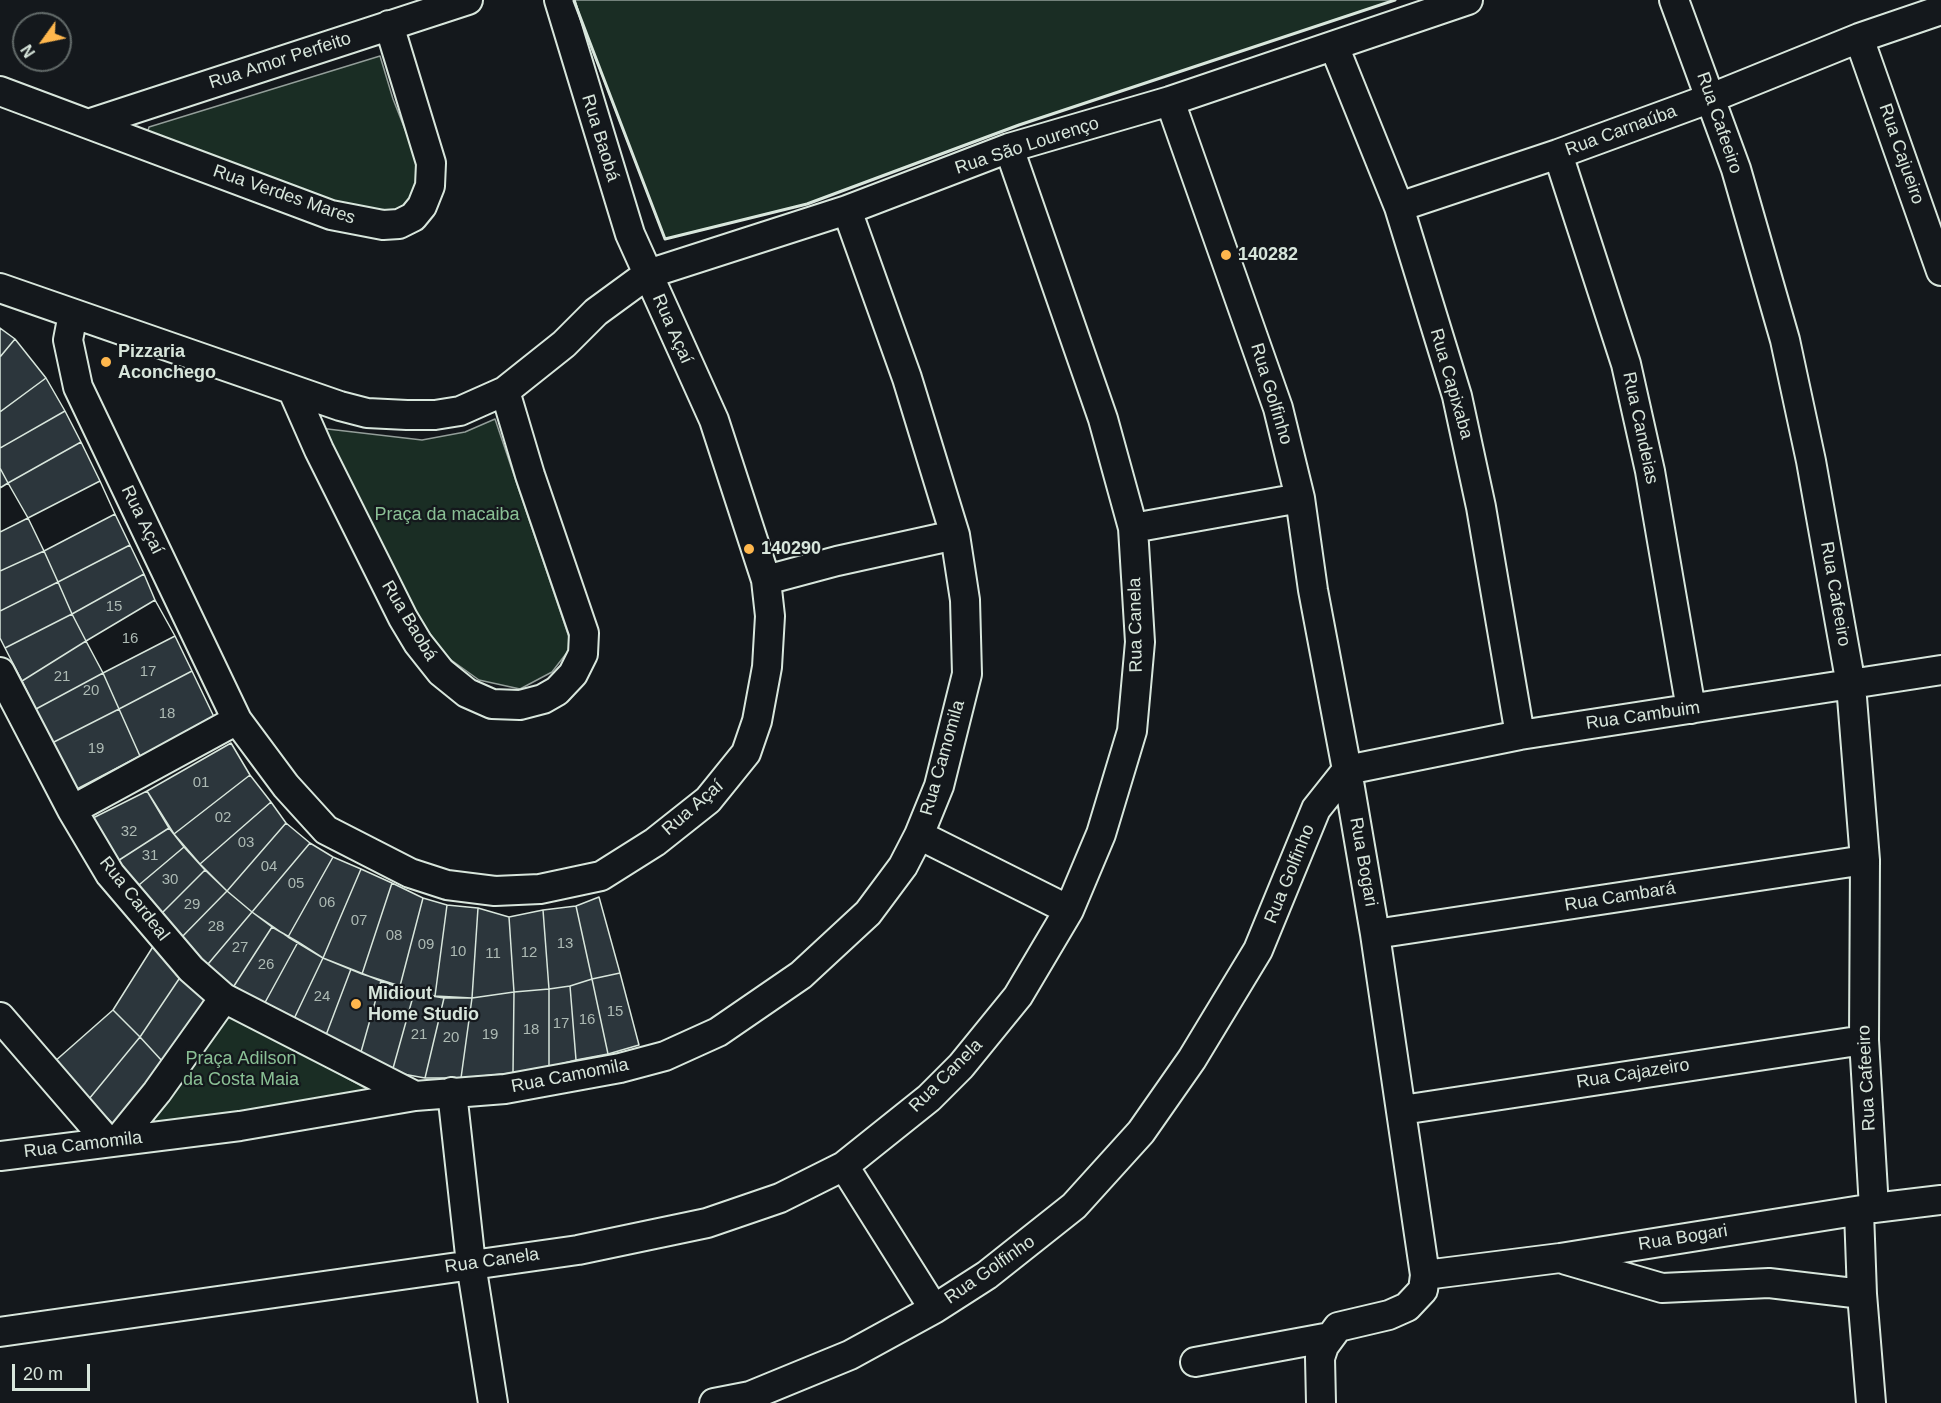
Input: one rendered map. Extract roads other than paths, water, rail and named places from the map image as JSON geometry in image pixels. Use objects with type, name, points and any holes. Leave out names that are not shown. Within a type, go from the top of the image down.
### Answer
[{"type":"street","name":"Rua Amor Perfeito","points":[[91,123],[468,0]]},
{"type":"street","name":"Rua Baobá","points":[[559,0],[630,234],[648,274]]},
{"type":"street","name":"Rua São Lourenço","points":[[505,391],[564,344],[596,312],[648,274],[846,210],[1009,148],[1170,101],[1468,0]]},
{"type":"street","name":"Rua Cafeeiro","points":[[1674,0],[1736,169],[1785,340],[1811,460],[1851,685],[1864,860],[1867,1210],[1862,1294],[1871,1403]]},
{"type":"street","name":"Rua Carnaúba","points":[[1399,207],[1558,154],[1711,98],[1859,38],[1941,10]]},
{"type":"street","name":"Rua Verdes Mares","points":[[0,91],[91,123],[331,215],[383,225],[399,224],[413,217],[422,206],[430,186],[431,163],[389,25]]},
{"type":"street","name":"Rua Cajueiro","points":[[1859,38],[1941,271]]},
{"type":"street","name":"Rua Capixaba","points":[[1334,46],[1399,207],[1457,396],[1482,507],[1520,735]]},
{"type":"street","name":"Rua Golfinho","points":[[714,1403],[750,1400],[850,1355],[934,1309],[987,1275],[1066,1213],[1141,1132],[1192,1059],[1258,950],[1316,809],[1347,770],[1313,590],[1300,498],[1278,408],[1170,101]]},
{"type":"street","name":"Rua Canela","points":[[0,1332],[578,1250],[707,1223],[780,1198],[844,1166],[929,1098],[960,1066],[1018,996],[1069,909],[1101,834],[1132,731],[1140,642],[1133,528],[1103,419],[1009,148]]},
{"type":"street","name":"Rua Candeias","points":[[1558,154],[1626,364],[1650,471],[1691,709]]},
{"type":"street","name":"Rua Camomila","points":[[0,1156],[240,1126],[415,1096],[505,1089],[620,1068],[665,1056],[718,1032],[801,975],[868,913],[903,866],[919,835],[939,786],[967,674],[965,600],[955,535],[907,378],[846,210]]},
{"type":"street","name":"Rua Açaí","points":[[73,314],[68,340],[78,387],[237,720],[286,786],[326,830],[410,873],[447,885],[495,891],[540,889],[601,876],[655,842],[708,800],[746,753],[757,721],[767,667],[770,616],[766,580],[714,420],[648,274]]},
{"type":"street","points":[[0,288],[207,358],[293,391],[367,413],[416,415],[460,411],[505,391]]},
{"type":"street","name":"Rua Baobá","points":[[293,391],[335,481],[403,618],[418,643],[441,672],[467,693],[492,704],[520,705],[543,699],[557,691],[573,674],[583,654],[584,633],[530,475],[505,391]]},
{"type":"street","points":[[1133,528],[1300,498]]},
{"type":"street","points":[[766,580],[837,561],[955,535]]},
{"type":"street","name":"Rua Cambuim","points":[[1347,770],[1520,735],[1941,670]]},
{"type":"street","name":"Rua Cardeal","points":[[0,672],[72,810],[110,874],[191,969],[224,998],[340,1055],[415,1096]]},
{"type":"street","points":[[72,810],[237,720]]},
{"type":"street","name":"Rua Bogari","points":[[1347,770],[1376,934],[1425,1275],[1560,1258],[1941,1200]]},
{"type":"street","points":[[919,835],[1069,909]]},
{"type":"street","name":"Rua Cambará","points":[[1376,934],[1864,860]]},
{"type":"street","points":[[0,1017],[113,1141],[157,1092],[224,998]]},
{"type":"street","name":"Rua Cajazeiro","points":[[1402,1110],[1864,1040]]},
{"type":"street","points":[[452,1092],[471,1264],[493,1403]]},
{"type":"street","points":[[844,1166],[934,1309]]},
{"type":"street","points":[[1560,1258],[1662,1288],[1761,1283],[1862,1294]]},
{"type":"street","points":[[1321,1403],[1325,1348],[1338,1327],[1347,1323],[1374,1319],[1407,1307],[1423,1290],[1425,1275]]},
{"type":"street","points":[[1195,1362],[1325,1348]]},
{"type":"place","name":"140282","points":[[1226,255]]},
{"type":"place","name":"Pizzaria Aconchego","points":[[106,362]]},
{"type":"place","name":"140290","points":[[749,549]]},
{"type":"place","name":"Midiout Home Studio","points":[[356,1004]]},
{"type":"park label","name":"Praça da macaiba","points":[[447,515]]},
{"type":"park label","name":"Praça Adilson da Costa Maia","points":[[241,1069]]}]
